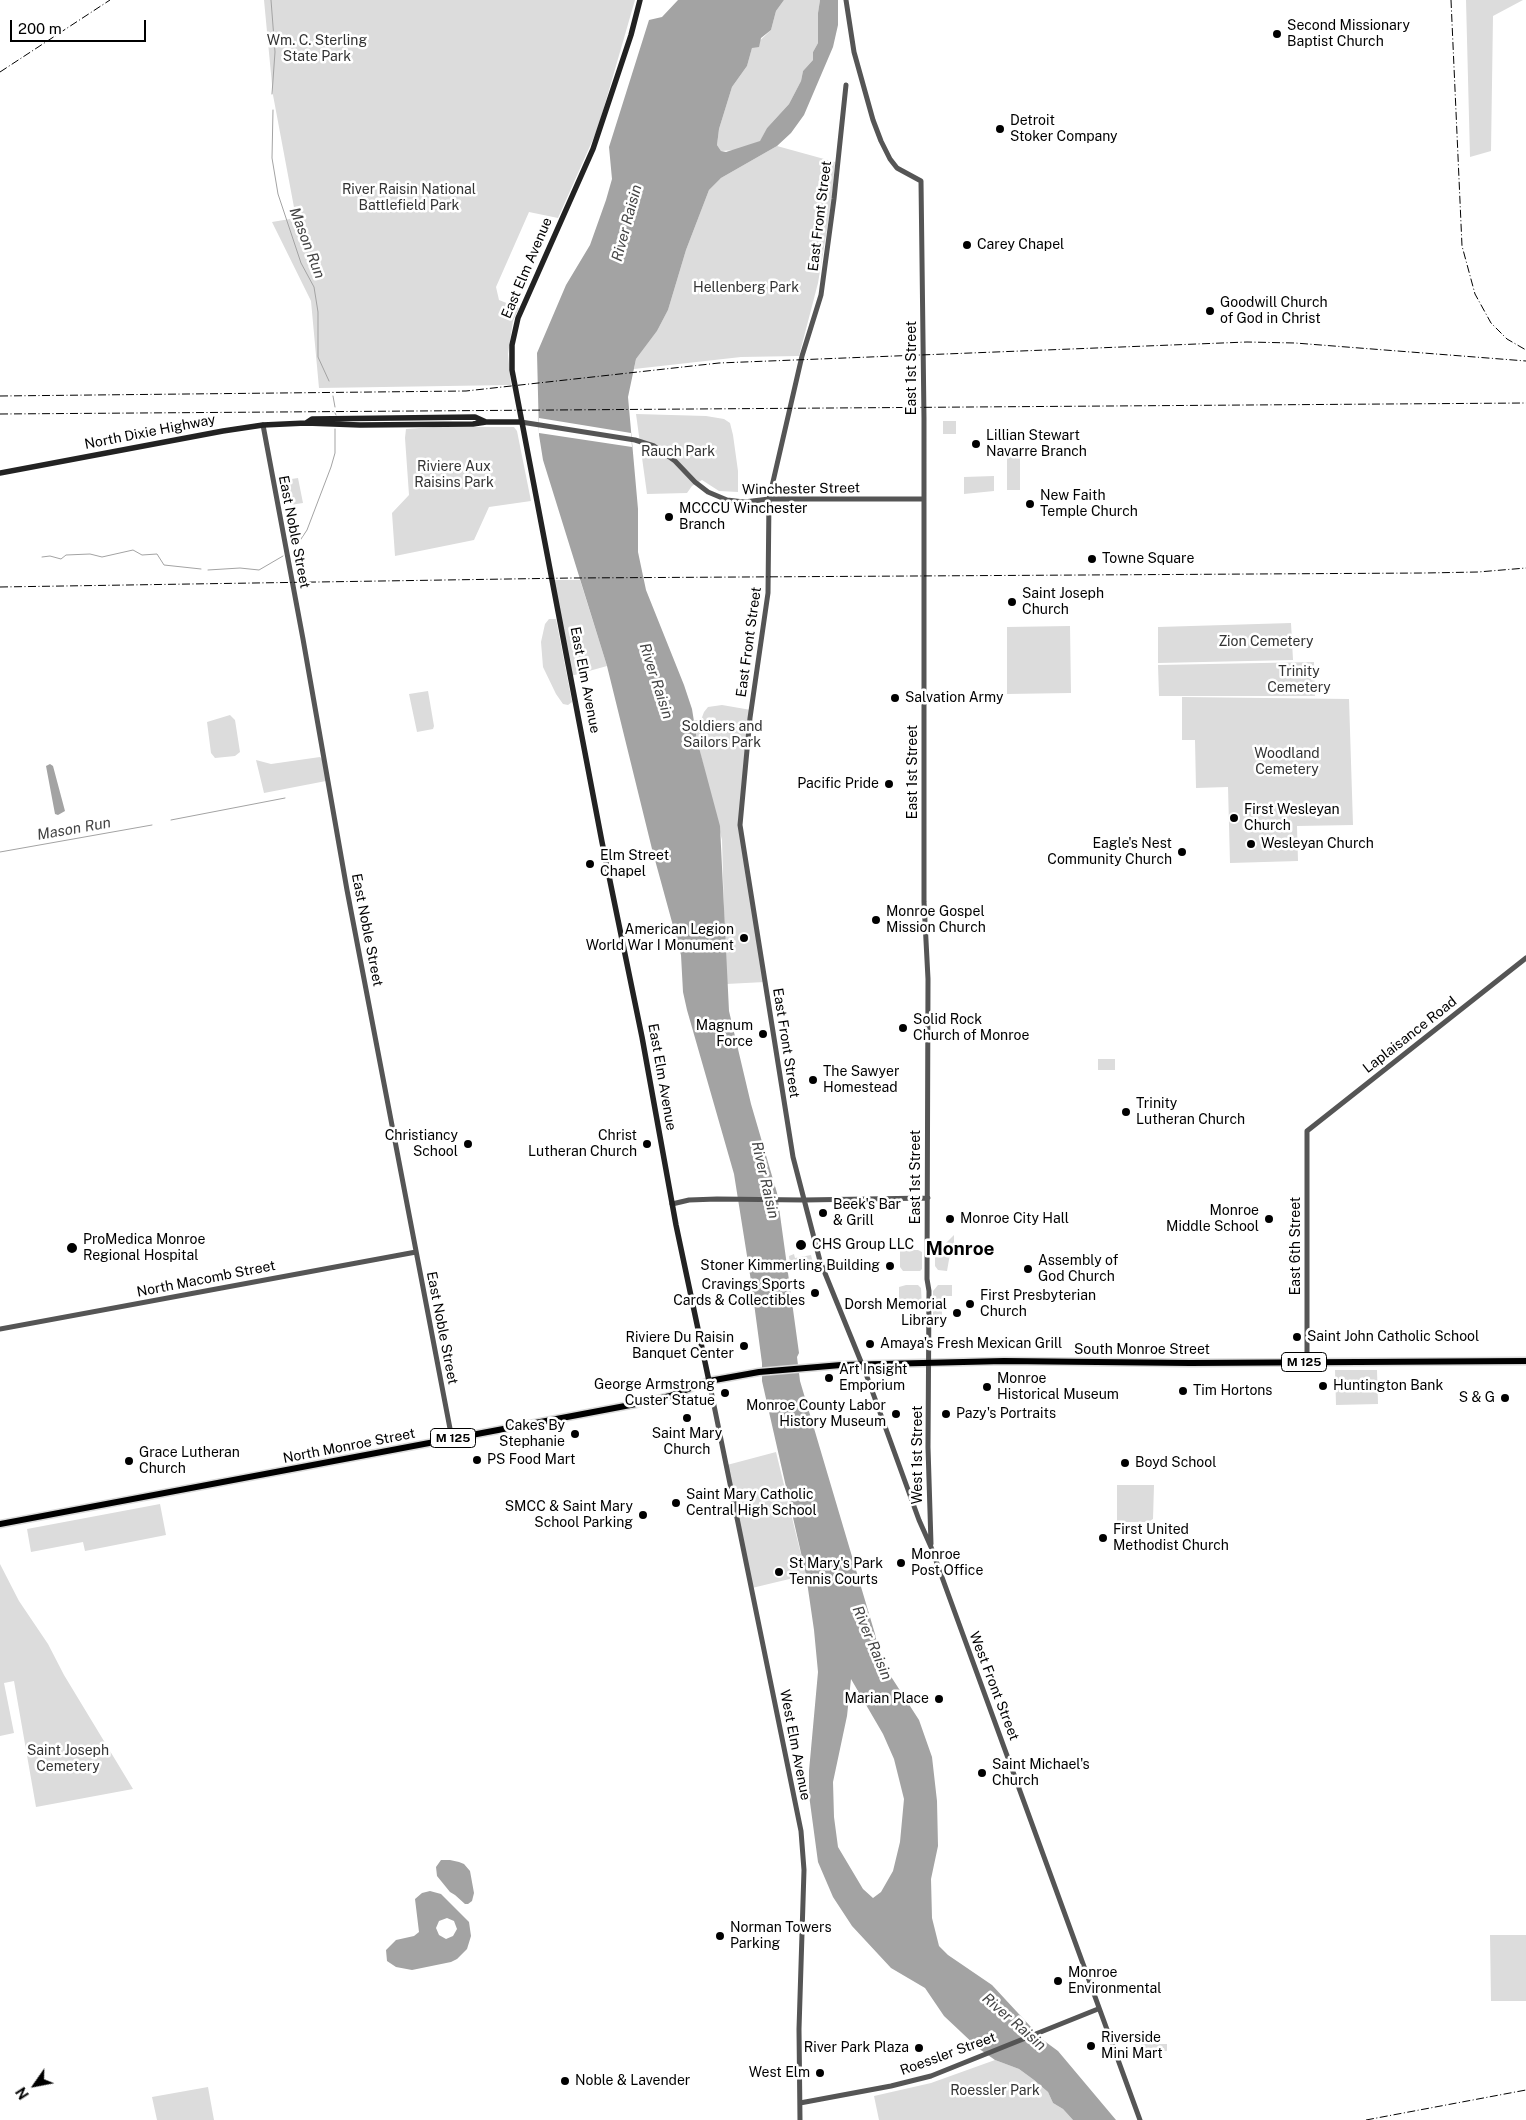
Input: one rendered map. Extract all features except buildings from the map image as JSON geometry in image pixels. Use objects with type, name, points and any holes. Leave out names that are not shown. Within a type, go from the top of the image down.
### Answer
[{"type":"main road","name":"East Elm Avenue","points":[[640,0],[631,36],[593,149],[518,318],[512,345],[512,370],[602,842],[642,1037],[672,1204],[709,1380]]},
{"type":"main road","name":"North Dixie Highway","points":[[0,474],[223,431],[263,426],[306,423],[360,425],[521,422]]},
{"type":"main road","name":"South Monroe Street","points":[[758,1372],[862,1364],[930,1363],[1526,1361]]},
{"type":"main road","name":"North Monroe Street","points":[[0,1524],[656,1399],[709,1380],[758,1372]]},
{"type":"street","name":"East 1st Street","points":[[846,0],[854,52],[873,120],[890,159],[897,168],[920,182],[924,902],[928,978],[927,1279],[930,1363]]},
{"type":"street","name":"East Front Street","points":[[846,85],[834,199],[820,295],[802,356],[769,499],[768,593],[750,718],[740,824],[793,1157],[821,1264],[866,1374]]},
{"type":"street","name":"Winchester Street","points":[[521,422],[635,440],[654,446],[676,461],[695,482],[708,492],[727,500],[744,502],[769,499],[923,498]]},
{"type":"street","name":"East Noble Street","points":[[263,426],[305,648],[347,890],[452,1439]]},
{"type":"street","name":"Laplaisance Road","points":[[1307,1131],[1526,958]]},
{"type":"street","name":"East 6th Street","points":[[1307,1131],[1307,1362]]},
{"type":"street","points":[[672,1204],[689,1200],[928,1198]]},
{"type":"street","name":"North Macomb Street","points":[[0,1329],[416,1252]]},
{"type":"street","name":"West 1st Street","points":[[930,1363],[928,1447],[931,1547]]},
{"type":"street","name":"West Front Street","points":[[866,1374],[1140,2120]]},
{"type":"street","name":"West Elm Avenue","points":[[709,1380],[801,1831],[804,1870],[799,2029],[800,2120]]},
{"type":"street","name":"Roessler Street","points":[[800,2103],[913,2080],[974,2059],[1098,2008]]},
{"type":"green space","name":"River Raisin National Battlefield Park","points":[[264,0],[635,0],[598,128],[558,218],[529,212],[496,287],[499,300],[519,308],[513,321],[508,354],[511,385],[319,388],[311,301],[272,222],[296,218],[273,95]]},
{"type":"green space","points":[[784,0],[820,0],[818,43],[813,52],[813,60],[803,71],[801,81],[789,104],[767,128],[760,142],[736,150],[721,151],[717,145],[719,129],[732,87],[747,66],[752,48],[771,30],[776,11]]},
{"type":"green space","points":[[1466,0],[1523,0],[1493,16],[1491,151],[1470,157]]},
{"type":"green space","name":"Hellenberg Park","points":[[777,146],[835,162],[832,200],[818,283],[799,356],[741,357],[634,369],[636,359],[657,331],[668,310],[686,250],[709,190],[721,178]]},
{"type":"green space","name":"Rauch Park","points":[[636,414],[706,416],[724,419],[730,423],[738,471],[738,492],[719,491],[702,480],[692,486],[687,493],[647,494]]},
{"type":"green space","points":[[943,421],[956,421],[956,434],[943,434]]},
{"type":"green space","name":"Riviere Aux Raisins Park","points":[[514,427],[517,431],[531,501],[489,507],[474,540],[395,556],[392,513],[409,495],[406,429]]},
{"type":"green space","points":[[1007,456],[1020,456],[1020,490],[1007,490]]},
{"type":"green space","points":[[994,476],[994,491],[964,494],[964,477]]},
{"type":"green space","points":[[298,478],[303,503],[290,505],[285,480]]},
{"type":"green space","points":[[553,580],[580,580],[607,666],[571,676]]},
{"type":"green space","points":[[549,619],[556,619],[572,702],[568,705],[563,704],[556,694],[543,667],[541,642],[545,624]]},
{"type":"green space","name":"Zion Cemetery","points":[[1291,623],[1293,660],[1158,663],[1158,627]]},
{"type":"green space","points":[[1070,626],[1071,693],[1007,694],[1007,627]]},
{"type":"green space","name":"Trinity Cemetery","points":[[1314,662],[1315,696],[1159,696],[1158,665]]},
{"type":"green space","points":[[428,691],[434,726],[433,729],[417,732],[409,694]]},
{"type":"green space","name":"Woodland Cemetery","points":[[1182,697],[1349,699],[1353,825],[1297,826],[1298,861],[1230,863],[1228,787],[1196,788],[1195,740],[1182,740]]},
{"type":"green space","name":"Soldiers and Sailors Park","points":[[722,705],[751,710],[740,825],[765,982],[726,984],[722,840],[697,740],[694,720],[701,720],[708,707]]},
{"type":"green space","points":[[230,715],[235,720],[240,752],[235,756],[215,758],[211,753],[207,722]]},
{"type":"green space","points":[[320,757],[323,760],[326,781],[264,793],[256,760],[271,764]]},
{"type":"green space","points":[[1098,1059],[1115,1059],[1115,1070],[1098,1070]]},
{"type":"green space","points":[[954,1235],[954,1254],[950,1254],[947,1271],[938,1270],[935,1266],[935,1254]]},
{"type":"green space","points":[[900,1250],[918,1250],[922,1252],[922,1269],[920,1271],[903,1271],[900,1267]]},
{"type":"green space","points":[[794,1254],[795,1258],[811,1255],[813,1263],[790,1268],[789,1256]]},
{"type":"green space","points":[[918,1285],[921,1288],[922,1308],[899,1309],[899,1287]]},
{"type":"green space","points":[[938,1285],[952,1285],[952,1296],[947,1296],[947,1308],[942,1308],[942,1319],[933,1320],[933,1291]]},
{"type":"green space","points":[[1335,1370],[1377,1370],[1378,1404],[1336,1405]]},
{"type":"green space","points":[[776,1452],[806,1575],[752,1588],[727,1465]]},
{"type":"green space","points":[[1117,1485],[1154,1485],[1153,1519],[1148,1522],[1117,1522]]},
{"type":"green space","points":[[160,1504],[166,1535],[85,1551],[83,1542],[31,1552],[27,1529]]},
{"type":"green space","name":"Saint Joseph Cemetery","points":[[0,1564],[19,1601],[48,1644],[64,1675],[133,1789],[36,1807],[14,1681],[4,1683],[14,1733],[0,1736]]},
{"type":"green space","points":[[1490,1935],[1526,1935],[1526,2001],[1491,2001]]},
{"type":"green space","points":[[1141,2044],[1167,2044],[1167,2051],[1144,2051]]},
{"type":"green space","name":"Roessler Park","points":[[995,2060],[1019,2069],[1034,2080],[1048,2092],[1053,2103],[1063,2109],[1073,2120],[879,2120],[874,2096],[931,2083]]},
{"type":"green space","points":[[208,2087],[214,2120],[157,2120],[152,2097]]},
{"type":"water","name":"River Raisin","points":[[678,0],[784,0],[776,11],[771,30],[761,38],[759,47],[752,48],[747,66],[732,87],[719,129],[717,145],[721,151],[726,152],[760,141],[767,128],[789,104],[801,81],[803,71],[813,60],[813,52],[818,43],[820,0],[838,0],[838,25],[833,47],[804,115],[791,133],[777,146],[721,178],[709,190],[686,250],[668,310],[657,331],[636,359],[628,397],[638,509],[638,552],[646,590],[692,709],[697,740],[720,826],[729,1011],[751,1104],[777,1193],[799,1353],[797,1357],[800,1381],[875,1634],[881,1661],[919,1720],[932,1757],[937,1801],[938,1846],[931,1879],[932,1918],[939,1946],[948,1955],[992,1985],[1043,2040],[1058,2051],[1116,2120],[1073,2120],[1063,2109],[1053,2103],[1048,2092],[1034,2080],[1019,2069],[995,2060],[978,2048],[944,2016],[925,1988],[891,1968],[852,1926],[833,1897],[818,1862],[809,1795],[809,1771],[818,1672],[814,1630],[806,1575],[762,1381],[762,1363],[751,1281],[734,1174],[687,1010],[683,992],[681,955],[652,849],[607,666],[543,460],[539,435],[537,353],[566,285],[590,245],[612,179],[609,147],[649,20],[662,17]],"holes":[[[851,1679],[883,1734],[894,1759],[904,1799],[900,1842],[893,1871],[881,1892],[873,1898],[863,1889],[838,1847],[834,1817],[833,1782],[847,1716]]]},
{"type":"water","points":[[50,764],[53,766],[65,811],[58,815],[55,814],[46,766]]},
{"type":"water","points":[[441,1860],[459,1862],[464,1864],[470,1871],[474,1893],[472,1901],[468,1904],[465,1904],[450,1892],[437,1876],[436,1867]]},
{"type":"water","points":[[430,1891],[441,1894],[469,1922],[471,1936],[467,1949],[451,1962],[412,1970],[396,1967],[387,1961],[386,1950],[396,1940],[414,1936],[419,1932],[415,1899],[422,1893]],"holes":[[[447,1918],[454,1921],[457,1929],[453,1936],[446,1939],[439,1935],[436,1928],[439,1921]]]},
{"type":"pier","points":[[539,418],[631,433],[632,447],[539,433]]},
{"type":"waterway","name":"Mason Run","points":[[271,0],[275,52],[272,94]]},
{"type":"waterway","name":"Mason Run","points":[[273,110],[272,158],[278,194],[301,263],[314,287],[318,312],[318,357],[329,381]]},
{"type":"waterway","name":"Mason Run","points":[[333,396],[335,407]]},
{"type":"waterway","name":"Mason Run","points":[[295,548],[307,530],[331,467],[335,453],[335,429]]},
{"type":"waterway","points":[[42,557],[50,556],[61,559],[66,555],[90,554],[102,557],[133,550],[142,555],[157,554],[164,565],[201,569]]},
{"type":"waterway","points":[[208,570],[240,568],[259,570],[283,556]]},
{"type":"waterway","name":"Mason Run","points":[[171,820],[285,798]]},
{"type":"waterway","name":"Mason Run","points":[[0,852],[152,825]]},
{"type":"railway","points":[[0,72],[110,0]]},
{"type":"railway","points":[[1451,0],[1462,246],[1475,294],[1491,323],[1507,339],[1526,350]]},
{"type":"railway","points":[[0,396],[466,391],[719,363],[1247,342],[1295,343],[1526,361]]},
{"type":"railway","points":[[0,414],[1526,403]]},
{"type":"railway","points":[[0,587],[572,578],[1425,573],[1478,572],[1526,568]]},
{"type":"railway","points":[[1366,2120],[1526,2090]]},
{"type":"place","name":"Second Missionary Baptist Church","points":[[1277,34]]},
{"type":"place","name":"Detroit Stoker Company","points":[[1000,129]]},
{"type":"place","name":"Carey Chapel","points":[[967,245]]},
{"type":"place","name":"Goodwill Church of God in Christ","points":[[1210,311]]},
{"type":"place","name":"Lillian Stewart Navarre Branch","points":[[976,444]]},
{"type":"place","name":"New Faith Temple Church","points":[[1030,504]]},
{"type":"place","name":"MCCCU Winchester Branch","points":[[669,517]]},
{"type":"place","name":"Towne Square","points":[[1092,559]]},
{"type":"place","name":"Saint Joseph Church","points":[[1012,602]]},
{"type":"place","name":"Salvation Army","points":[[895,698]]},
{"type":"place","name":"Pacific Pride","points":[[889,784]]},
{"type":"place","name":"First Wesleyan Church","points":[[1234,818]]},
{"type":"place","name":"Wesleyan Church","points":[[1251,844]]},
{"type":"place","name":"Eagle's Nest Community Church","points":[[1182,852]]},
{"type":"place","name":"Elm Street Chapel","points":[[590,864]]},
{"type":"place","name":"Monroe Gospel Mission Church","points":[[876,920]]},
{"type":"place","name":"American Legion World War I Monument","points":[[744,938]]},
{"type":"place","name":"Solid Rock Church of Monroe","points":[[903,1028]]},
{"type":"place","name":"Magnum Force","points":[[763,1034]]},
{"type":"place","name":"The Sawyer Homestead","points":[[813,1080]]},
{"type":"place","name":"Trinity Lutheran Church","points":[[1126,1112]]},
{"type":"place","name":"Christiancy School","points":[[468,1144]]},
{"type":"place","name":"Christ Lutheran Church","points":[[647,1144]]},
{"type":"place","name":"Beek's Bar & Grill","points":[[823,1213]]},
{"type":"place","name":"Monroe City Hall","points":[[950,1219]]},
{"type":"place","name":"Monroe Middle School","points":[[1269,1219]]},
{"type":"place","name":"CHS Group LLC","points":[[801,1245]]},
{"type":"place","name":"ProMedica Monroe Regional Hospital","points":[[72,1248]]},
{"type":"place","name":"Stoner Kimmerling Building","points":[[890,1266]]},
{"type":"place","name":"Assembly of God Church","points":[[1028,1269]]},
{"type":"place","name":"Cravings Sports Cards & Collectibles","points":[[815,1293]]},
{"type":"place","name":"First Presbyterian Church","points":[[970,1304]]},
{"type":"place","name":"Dorsh Memorial Library","points":[[957,1313]]},
{"type":"place","name":"Saint John Catholic School","points":[[1297,1337]]},
{"type":"place","name":"Amaya's Fresh Mexican Grill","points":[[870,1344]]},
{"type":"place","name":"Riviere Du Raisin Banquet Center","points":[[744,1346]]},
{"type":"place","name":"Art Insight Emporium","points":[[829,1378]]},
{"type":"place","name":"Huntington Bank","points":[[1323,1386]]},
{"type":"place","name":"Monroe Historical Museum","points":[[987,1387]]},
{"type":"place","name":"Tim Hortons","points":[[1183,1391]]},
{"type":"place","name":"George Armstrong Custer Statue","points":[[725,1393]]},
{"type":"place","name":"S & G","points":[[1505,1398]]},
{"type":"place","name":"Monroe County Labor History Museum","points":[[896,1414]]},
{"type":"place","name":"Pazy's Portraits","points":[[946,1414]]},
{"type":"place","name":"Saint Mary Church","points":[[687,1418]]},
{"type":"place","name":"Cakes By Stephanie","points":[[575,1434]]},
{"type":"place","name":"PS Food Mart","points":[[477,1460]]},
{"type":"place","name":"Grace Lutheran Church","points":[[129,1461]]},
{"type":"place","name":"Boyd School","points":[[1125,1463]]},
{"type":"place","name":"Saint Mary Catholic Central High School","points":[[676,1503]]},
{"type":"place","name":"SMCC & Saint Mary School Parking","points":[[643,1515]]},
{"type":"place","name":"First United Methodist Church","points":[[1103,1538]]},
{"type":"place","name":"Monroe Post Office","points":[[901,1563]]},
{"type":"place","name":"St Mary's Park Tennis Courts","points":[[779,1572]]},
{"type":"place","name":"Marian Place","points":[[939,1699]]},
{"type":"place","name":"Saint Michael's Church","points":[[982,1773]]},
{"type":"place","name":"Norman Towers Parking","points":[[720,1936]]},
{"type":"place","name":"Monroe Environmental","points":[[1058,1981]]},
{"type":"place","name":"Riverside Mini Mart","points":[[1091,2046]]},
{"type":"place","name":"River Park Plaza","points":[[919,2048]]},
{"type":"place","name":"West Elm","points":[[820,2073]]},
{"type":"place","name":"Noble & Lavender","points":[[565,2081]]},
{"type":"district","name":"Monroe","points":[[960,1249]]},
{"type":"park label","name":"Wm. C. Sterling State Park","points":[[317,49]]}]
